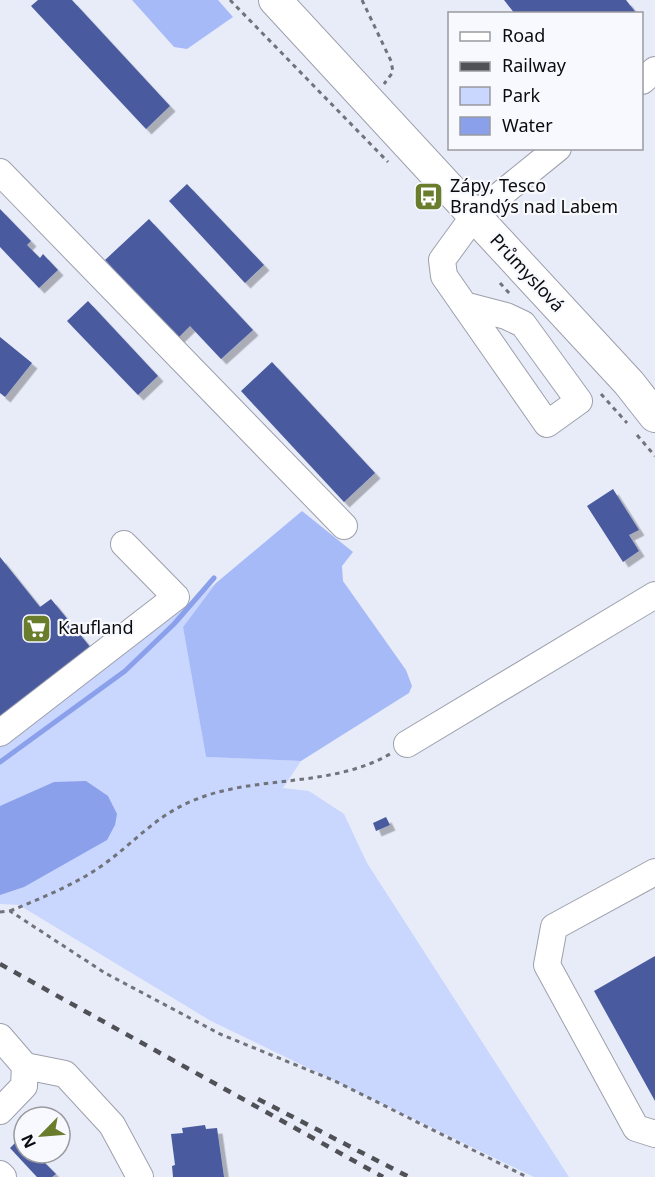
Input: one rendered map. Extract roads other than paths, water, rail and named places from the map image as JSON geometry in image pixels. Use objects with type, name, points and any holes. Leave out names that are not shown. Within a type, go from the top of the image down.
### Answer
[{"type":"main road","name":"Průmyslová","points":[[275,0],[629,383],[655,416]]},
{"type":"street","points":[[643,80],[655,70]]},
{"type":"street","points":[[464,305],[506,316],[523,324],[579,401],[547,424],[464,305],[444,276],[442,260],[474,216],[556,150]]},
{"type":"street","points":[[0,172],[344,526]]},
{"type":"street","points":[[0,733],[176,597],[124,544]]},
{"type":"street","points":[[407,744],[655,595]]},
{"type":"street","points":[[655,872],[554,927],[547,965],[636,1128],[655,1134]]},
{"type":"street","points":[[0,1037],[24,1076]]},
{"type":"street","points":[[24,1076],[65,1074],[112,1125],[140,1177]]},
{"type":"street","points":[[0,1111],[24,1076]]},
{"type":"water","points":[[86,781],[108,796],[117,814],[115,825],[107,840],[24,887],[0,895],[0,806],[54,782]]},
{"type":"waterway","points":[[0,762],[125,671],[174,624],[214,578]]},
{"type":"railway","points":[[0,964],[383,1177]]},
{"type":"railway","points":[[258,1099],[409,1177]]},
{"type":"place","name":"Zápy, Tesco Brandýs nad Labem","points":[[429,196]]},
{"type":"place","name":"Kaufland","points":[[37,628]]}]
